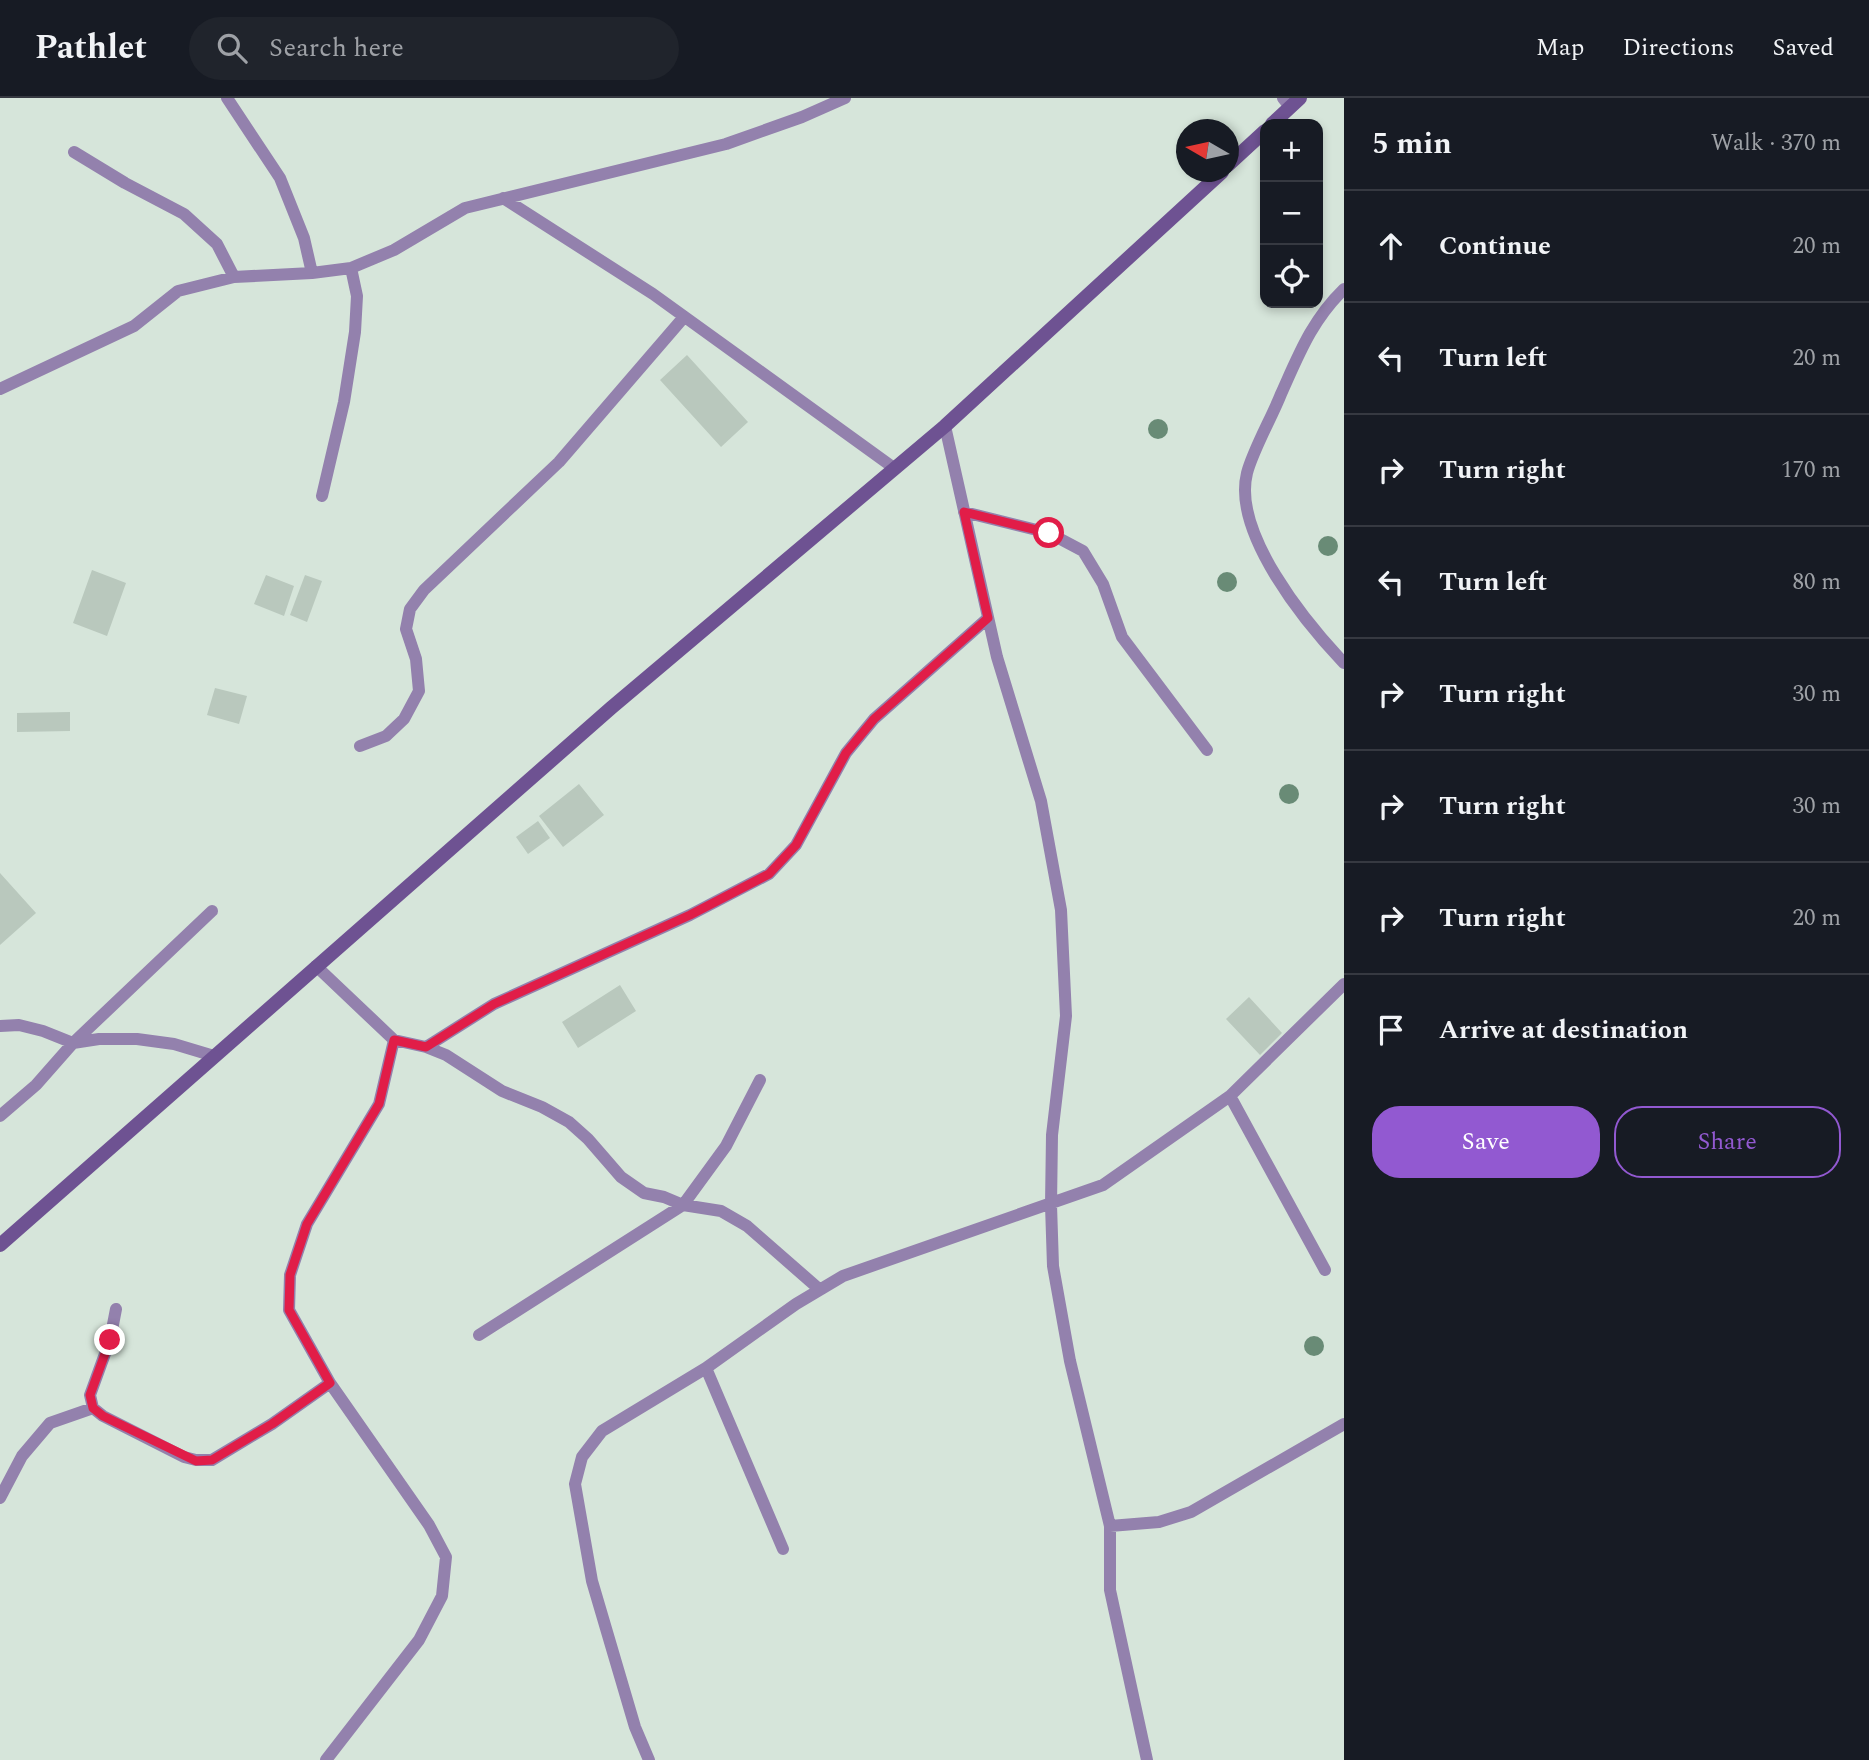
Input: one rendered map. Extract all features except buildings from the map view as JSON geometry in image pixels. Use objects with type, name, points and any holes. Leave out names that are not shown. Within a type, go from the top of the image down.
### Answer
[{"type":"street","points":[[1276,119],[1291,101]]},
{"type":"street","points":[[1239,155],[1260,136]]},
{"type":"street","points":[[0,1245],[591,725],[944,426],[1211,182]]},
{"type":"lane","points":[[228,98],[280,178],[304,238],[312,273]]},
{"type":"lane","points":[[0,390],[134,326],[178,292],[234,277],[351,268],[394,250],[465,208],[726,144],[803,117],[845,98]]},
{"type":"lane","points":[[74,152],[184,214],[217,244],[234,277]]},
{"type":"lane","points":[[503,198],[653,294],[894,468]]},
{"type":"lane","points":[[322,496],[344,402],[355,332],[357,296],[351,268]]},
{"type":"lane","points":[[1344,289],[1325,307],[1302,345],[1247,474],[1247,507],[1259,544],[1285,592],[1344,663]]},
{"type":"lane","points":[[360,746],[386,736],[404,719],[419,691],[416,659],[406,629],[410,609],[424,590],[559,463],[684,317]]},
{"type":"lane","points":[[944,426],[997,657],[1041,801],[1061,910],[1066,1016],[1052,1135],[1053,1266],[1070,1361],[1110,1526],[1110,1590],[1147,1760]]},
{"type":"lane","points":[[964,512],[1049,533],[1083,551],[1103,584],[1122,637],[1207,750]]},
{"type":"lane","points":[[426,1047],[494,1004],[690,915],[769,874],[796,845],[846,753],[874,719],[988,618]]},
{"type":"lane","points":[[0,1116],[36,1086],[73,1043],[212,911]]},
{"type":"lane","points":[[316,967],[394,1040],[426,1047],[446,1055],[502,1091],[542,1107],[569,1122],[588,1139],[621,1177],[644,1193],[684,1205],[721,1211],[747,1226],[819,1289]]},
{"type":"lane","points":[[649,1760],[635,1727],[592,1581],[575,1484],[582,1457],[601,1431],[706,1368],[819,1289],[843,1276],[1103,1185],[1230,1097],[1344,984]]},
{"type":"lane","points":[[0,1026],[19,1025],[73,1043],[99,1039],[137,1039],[174,1044],[214,1056]]},
{"type":"lane","points":[[326,1760],[419,1640],[442,1596],[446,1557],[429,1525],[330,1383],[289,1310],[290,1275],[307,1224],[379,1104],[394,1040]]},
{"type":"lane","points":[[479,1335],[684,1205],[726,1146],[760,1080]]},
{"type":"lane","points":[[1230,1097],[1325,1270]]},
{"type":"lane","points":[[116,1309],[110,1340],[90,1395],[93,1408],[103,1416],[184,1457],[196,1461],[212,1460],[272,1424],[330,1383]]},
{"type":"lane","points":[[706,1368],[783,1549]]},
{"type":"lane","points":[[0,1498],[22,1456],[50,1423],[93,1408]]},
{"type":"lane","points":[[1110,1526],[1159,1522],[1191,1512],[1344,1423]]},
{"type":"route","points":[[110,1340],[90,1395],[93,1408],[103,1416],[196,1461],[212,1460],[272,1424],[330,1383],[289,1310],[290,1275],[307,1224],[379,1104],[394,1040],[426,1047],[494,1004],[690,915],[769,874],[796,845],[846,753],[874,719],[988,618],[964,512],[1049,533]]}]
